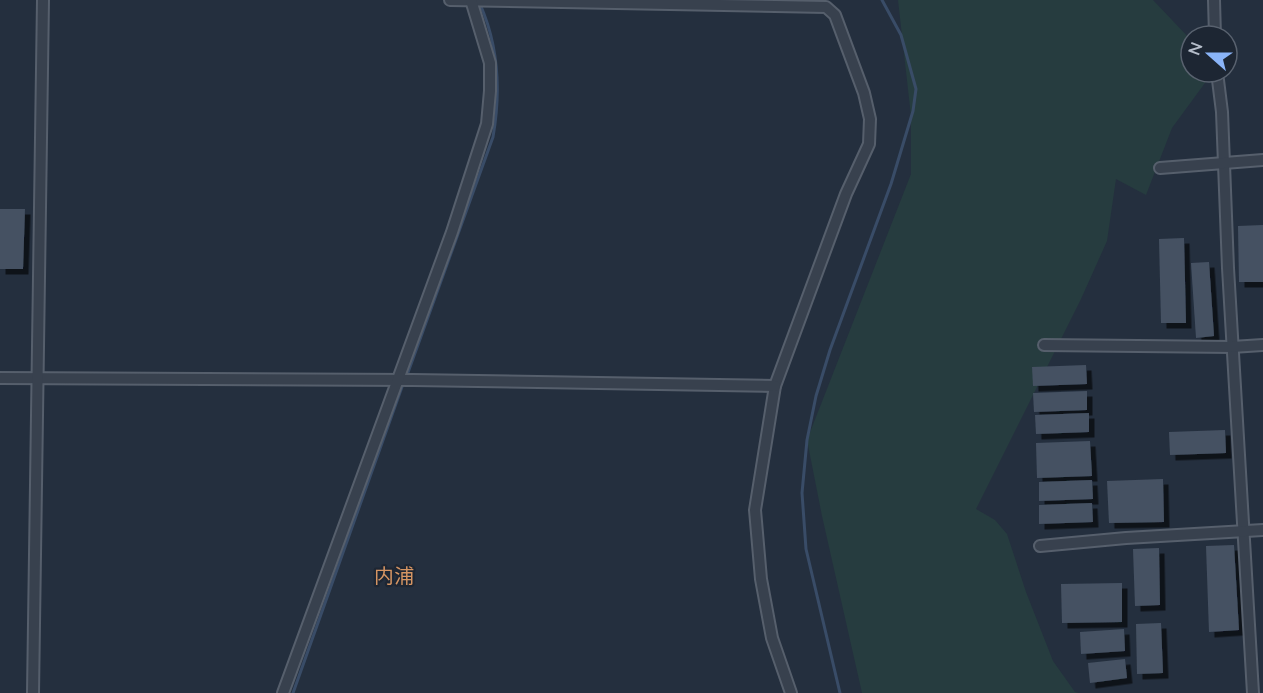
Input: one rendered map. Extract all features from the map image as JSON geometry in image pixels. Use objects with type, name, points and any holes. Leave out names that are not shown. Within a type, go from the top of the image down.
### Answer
[{"type":"street","points":[[33,693],[43,0]]},
{"type":"street","points":[[450,0],[698,2],[826,7],[835,15],[864,93],[870,119],[869,144],[846,194],[776,386],[755,510],[761,579],[772,638],[791,693]]},
{"type":"street","points":[[283,693],[452,232],[487,124],[490,63],[471,0]]},
{"type":"street","points":[[1214,0],[1215,24]]},
{"type":"street","points":[[1218,84],[1222,112],[1232,347],[1253,693]]},
{"type":"street","points":[[1160,168],[1263,160]]},
{"type":"street","points":[[1044,345],[1232,347],[1263,345]]},
{"type":"street","points":[[0,378],[412,380],[776,386]]},
{"type":"street","points":[[1040,546],[1263,530]]},
{"type":"green space","points":[[898,0],[1153,0],[1179,27],[1179,84],[1204,84],[1172,128],[1146,195],[1116,179],[1107,241],[1081,299],[976,509],[995,520],[1007,534],[1026,592],[1053,661],[1075,692],[1079,693],[862,693],[807,440],[911,174],[911,116]]},
{"type":"building","points":[[0,209],[25,209],[23,269],[0,269]]},
{"type":"building","points":[[1263,225],[1263,282],[1239,282],[1238,226]]},
{"type":"building","points":[[1184,238],[1186,323],[1161,323],[1159,239]]},
{"type":"building","points":[[1209,262],[1214,336],[1196,338],[1191,263]]},
{"type":"building","points":[[1086,365],[1087,384],[1033,386],[1032,367]]},
{"type":"building","points":[[1087,391],[1087,410],[1034,412],[1033,393]]},
{"type":"building","points":[[1089,413],[1089,432],[1036,434],[1035,415]]},
{"type":"building","points":[[1225,430],[1226,453],[1170,455],[1169,432]]},
{"type":"building","points":[[1090,441],[1092,476],[1037,478],[1036,443]]},
{"type":"building","points":[[1163,479],[1164,522],[1109,523],[1107,481]]},
{"type":"building","points":[[1092,480],[1093,499],[1039,501],[1039,482]]},
{"type":"building","points":[[1092,503],[1093,522],[1039,524],[1039,505]]},
{"type":"building","points":[[1234,545],[1239,630],[1209,632],[1206,546]]},
{"type":"building","points":[[1159,548],[1160,605],[1135,606],[1133,549]]},
{"type":"building","points":[[1122,583],[1122,622],[1062,623],[1061,584]]},
{"type":"building","points":[[1161,623],[1163,673],[1137,674],[1136,624]]},
{"type":"building","points":[[1124,629],[1125,651],[1081,654],[1080,632]]},
{"type":"building","points":[[1125,659],[1127,678],[1090,683],[1088,663]]},
{"type":"waterway","points":[[840,693],[806,549],[802,493],[807,440],[816,396],[830,350],[891,184],[913,111],[916,89],[901,35],[882,0]]},
{"type":"waterway","points":[[406,378],[493,137],[496,120],[497,69],[491,36],[480,4]]},
{"type":"waterway","points":[[293,693],[403,384]]},
{"type":"district","name":"内浦","points":[[394,576]]}]
